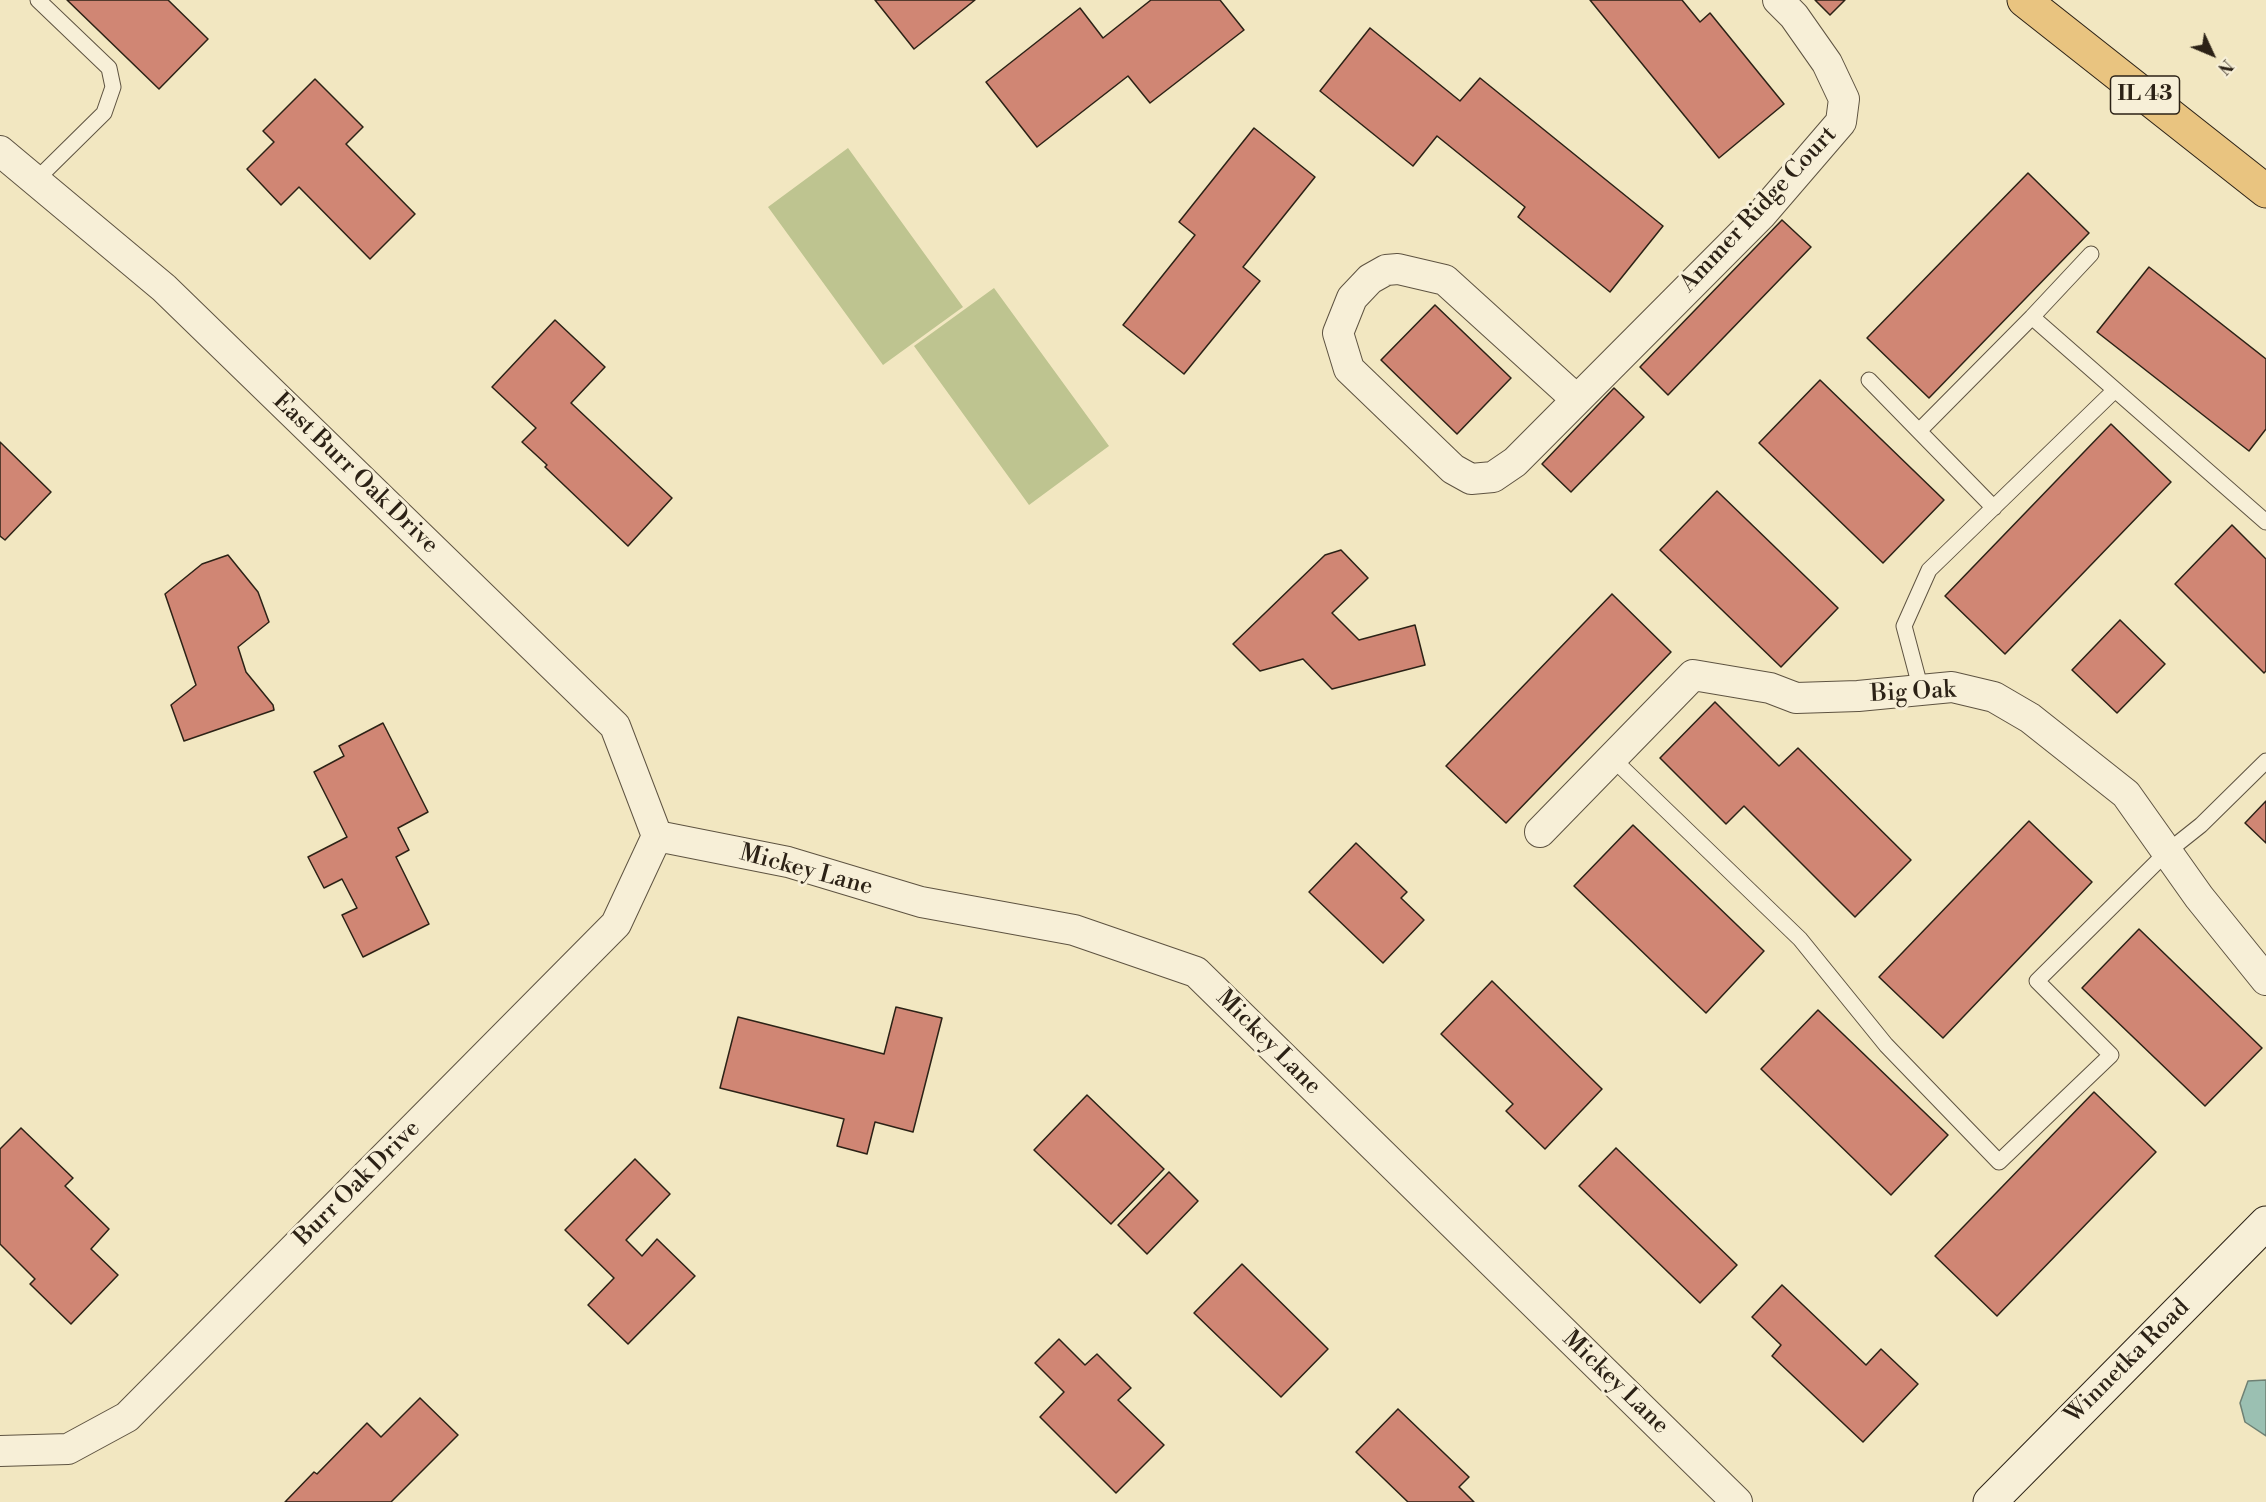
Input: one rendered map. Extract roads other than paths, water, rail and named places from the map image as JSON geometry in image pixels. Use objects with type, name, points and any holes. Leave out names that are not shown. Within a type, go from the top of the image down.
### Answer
[{"type":"main road","name":"IL 43","points":[[2024,0],[2266,191]]},
{"type":"street","name":"Ammer Ridge Court","points":[[1576,399],[1445,280],[1398,269],[1386,270],[1370,279],[1352,298],[1338,333],[1349,369],[1453,470],[1471,479],[1493,477],[1515,462],[1761,215],[1841,122],[1844,99],[1827,63],[1794,16],[1778,0]]},
{"type":"street","name":"East Burr Oak Drive","points":[[0,151],[34,182],[165,288],[615,726],[657,836]]},
{"type":"street","name":"Big Oak","points":[[1540,832],[1693,675],[1770,688],[1796,698],[1858,696],[1952,687],[1994,697],[2030,718],[2126,794],[2199,897],[2266,980]]},
{"type":"street","name":"Burr Oak Drive","points":[[0,1451],[68,1449],[127,1417],[616,924],[657,836]]},
{"type":"street","name":"Mickey Lane","points":[[657,836],[788,862],[921,902],[1074,930],[1196,972],[1737,1502]]},
{"type":"street","name":"Winnetka Road","points":[[1990,1502],[2266,1223]]},
{"type":"lane","points":[[34,182],[104,113],[113,87],[109,68],[38,0]]},
{"type":"lane","points":[[1919,431],[2091,254]]},
{"type":"lane","points":[[2032,317],[2266,522]]},
{"type":"lane","points":[[1869,380],[1994,508]]},
{"type":"lane","points":[[1921,690],[1904,626],[1929,570],[2115,390]]},
{"type":"lane","points":[[1612,758],[1800,939],[1886,1045],[1999,1162],[2111,1055],[2037,981],[2167,852],[2201,825],[2266,761]]}]
